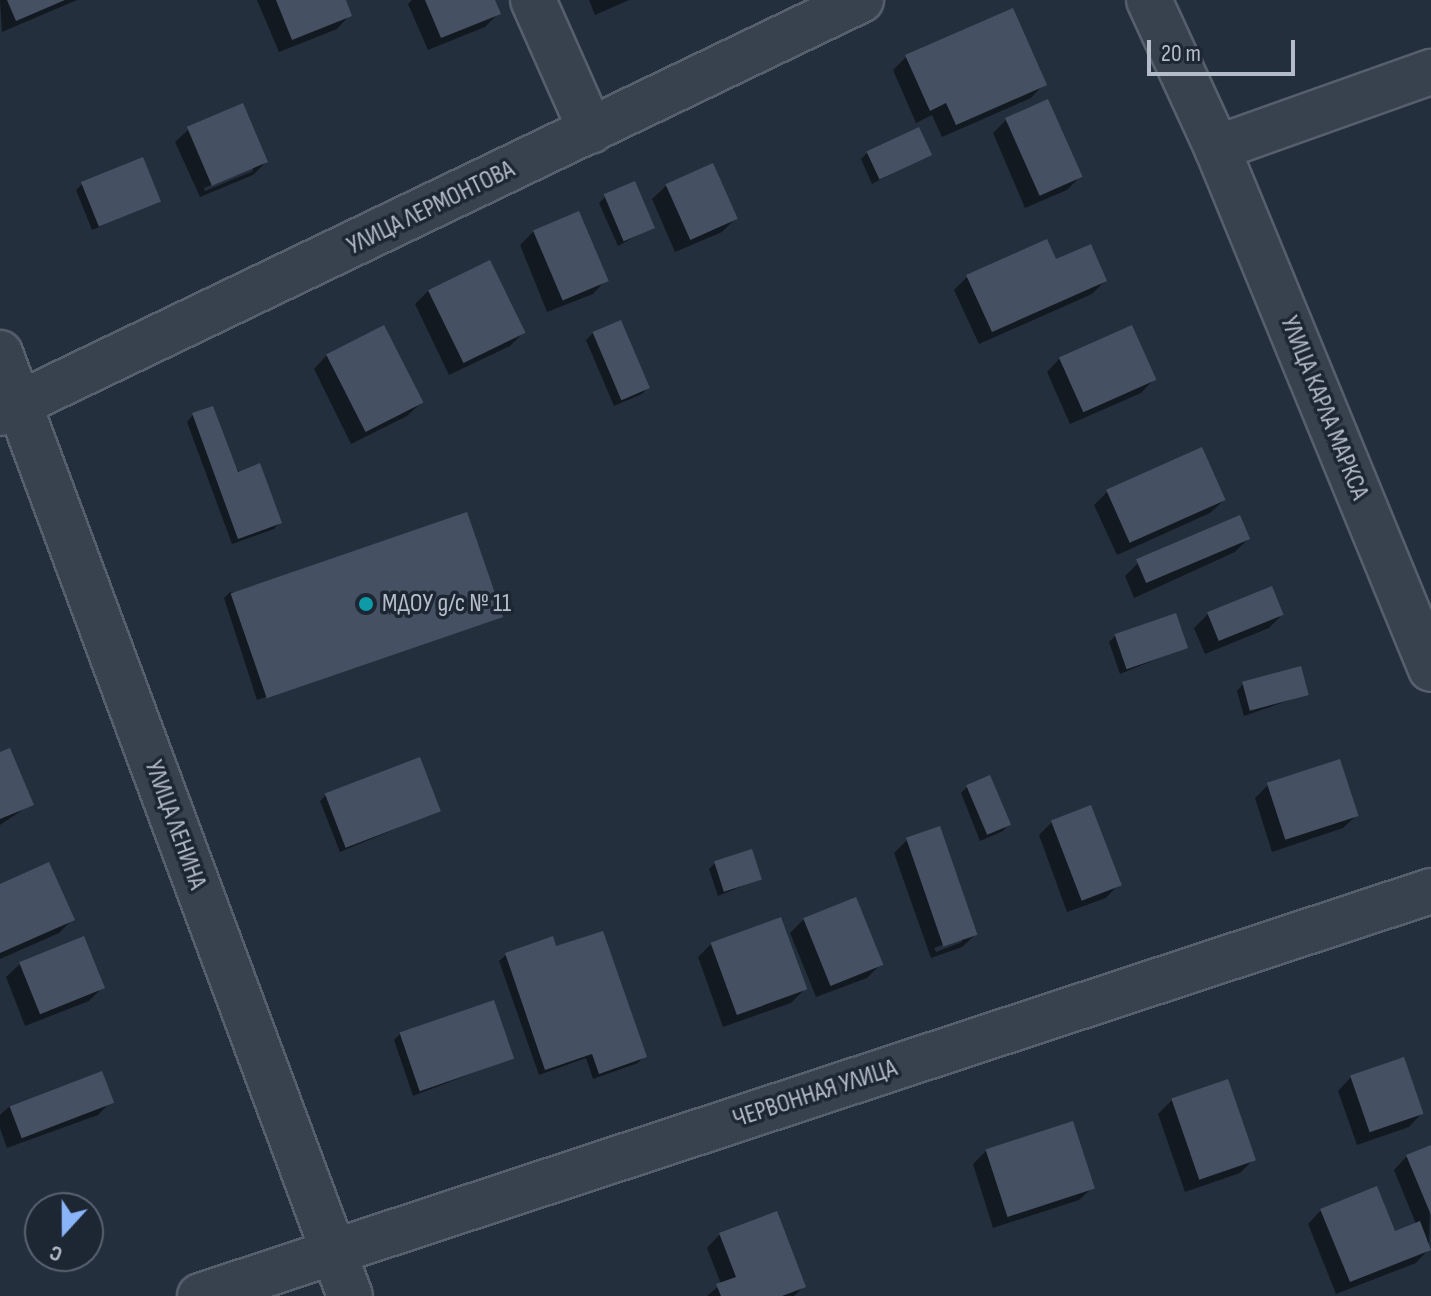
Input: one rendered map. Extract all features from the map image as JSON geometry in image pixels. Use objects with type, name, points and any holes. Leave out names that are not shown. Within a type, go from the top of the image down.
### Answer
[{"type":"street","points":[[533,0],[591,131]]},
{"type":"street","name":"УЛИЦА ЛЕРМОНТОВА","points":[[10,409],[861,0]]},
{"type":"street","name":"УЛИЦА КАРЛА МАРКСА","points":[[1149,0],[1217,148],[1431,669]]},
{"type":"street","points":[[1217,148],[1431,72]]},
{"type":"street","name":"УЛИЦА ЛЕНИНА","points":[[0,353],[10,409],[350,1296]]},
{"type":"street","name":"ЧЕРВОННАЯ УЛИЦА","points":[[200,1296],[1431,891]]},
{"type":"building","points":[[7,0],[65,0],[16,21]]},
{"type":"building","points":[[276,0],[346,0],[352,16],[292,40]]},
{"type":"building","points":[[425,0],[495,0],[501,14],[441,38]]},
{"type":"building","points":[[1013,8],[1047,85],[956,125],[946,103],[930,111],[905,55]]},
{"type":"building","points":[[1048,99],[1083,177],[1040,196],[1005,118]]},
{"type":"building","points":[[243,103],[268,162],[212,186],[187,127]]},
{"type":"building","points":[[919,127],[932,155],[880,180],[866,152]]},
{"type":"building","points":[[143,157],[161,202],[99,227],[81,182]]},
{"type":"building","points":[[713,163],[738,219],[690,240],[665,184]]},
{"type":"building","points":[[635,181],[655,228],[624,241],[604,194]]},
{"type":"building","points":[[579,211],[609,281],[563,300],[533,231]]},
{"type":"building","points":[[1047,239],[1056,259],[1091,244],[1107,281],[992,332],[966,275]]},
{"type":"building","points":[[490,260],[526,333],[463,363],[428,290]]},
{"type":"building","points":[[621,320],[650,388],[621,400],[592,332]]},
{"type":"building","points":[[384,325],[423,403],[366,432],[326,355]]},
{"type":"building","points":[[1132,325],[1156,380],[1083,412],[1059,358]]},
{"type":"building","points":[[213,406],[238,472],[260,463],[282,523],[238,539],[192,413]]},
{"type":"building","points":[[1202,447],[1226,500],[1130,543],[1106,490]]},
{"type":"building","name":"МДОУ д/с № 11","points":[[467,512],[503,617],[267,698],[231,593]]},
{"type":"building","points":[[1240,515],[1250,539],[1146,583],[1136,559]]},
{"type":"building","points":[[1272,586],[1284,615],[1219,641],[1207,612]]},
{"type":"building","points":[[1176,613],[1188,648],[1127,669],[1115,634]]},
{"type":"building","points":[[1301,666],[1309,695],[1250,711],[1242,682]]},
{"type":"building","points":[[10,748],[34,805],[0,819],[0,752]]},
{"type":"building","points":[[420,757],[441,811],[346,848],[325,794]]},
{"type":"building","points":[[1340,759],[1359,816],[1285,840],[1267,783]]},
{"type":"building","points":[[990,775],[1011,825],[987,835],[966,785]]},
{"type":"building","points":[[1091,805],[1122,885],[1082,901],[1051,820]]},
{"type":"building","points":[[940,826],[977,935],[943,946],[906,838]]},
{"type":"building","points":[[752,849],[762,879],[724,892],[714,861]]},
{"type":"building","points":[[49,862],[75,920],[0,953],[0,884]]},
{"type":"building","points":[[856,897],[883,965],[830,986],[803,918]]},
{"type":"building","points":[[781,917],[807,989],[737,1015],[711,943]]},
{"type":"building","points":[[603,931],[647,1057],[599,1074],[592,1054],[545,1070],[505,953],[553,936],[556,946]]},
{"type":"building","points":[[84,936],[105,988],[40,1014],[19,962]]},
{"type":"building","points":[[494,1000],[514,1059],[420,1091],[399,1033]]},
{"type":"building","points":[[1404,1057],[1424,1114],[1370,1132],[1350,1076]]},
{"type":"building","points":[[102,1071],[114,1103],[22,1138],[10,1106]]},
{"type":"building","points":[[1228,1079],[1256,1160],[1199,1180],[1171,1099]]},
{"type":"building","points":[[1073,1121],[1095,1189],[1007,1217],[986,1149]]},
{"type":"building","points":[[1431,1145],[1431,1215],[1406,1155]]},
{"type":"building","points":[[1377,1186],[1395,1231],[1420,1221],[1431,1250],[1350,1282],[1320,1209]]},
{"type":"building","points":[[777,1211],[806,1287],[782,1296],[721,1296],[716,1284],[736,1277],[719,1233]]},
{"type":"place","name":"МДОУ д/с № 11","points":[[366,604]]}]
